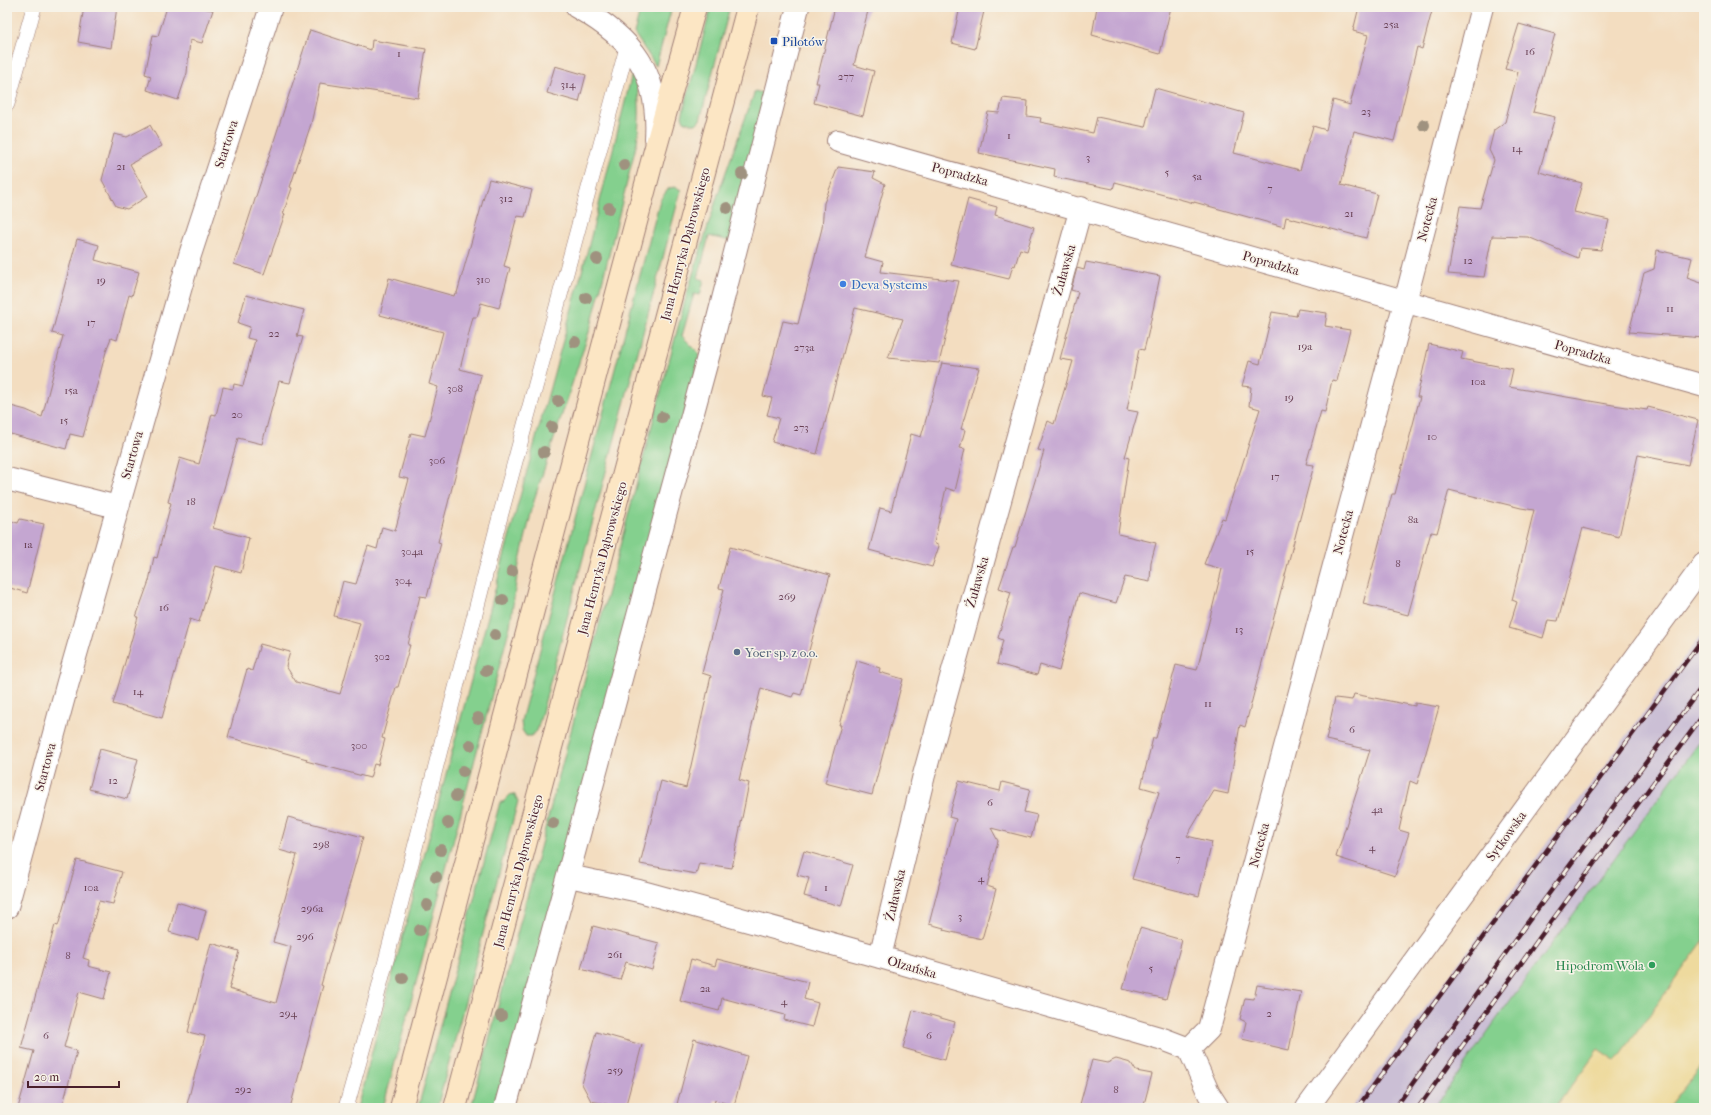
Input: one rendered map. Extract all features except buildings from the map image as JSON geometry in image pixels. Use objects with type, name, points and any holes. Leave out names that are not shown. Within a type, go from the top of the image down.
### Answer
[{"type":"main road","points":[[401,1108],[694,7]]},
{"type":"main road","name":"Jana Henryka Dąbrowskiego","points":[[455,1108],[748,7]]},
{"type":"street","name":"Startowa","points":[[7,907],[70,674],[190,255],[271,7]]},
{"type":"street","points":[[577,7],[613,31],[628,44],[643,64],[651,88],[656,126],[654,154]]},
{"type":"street","points":[[505,1108],[569,876],[710,350],[798,7]]},
{"type":"street","name":"Notecka","points":[[1189,1049],[1209,1029],[1405,302],[1482,7]]},
{"type":"street","name":"Popradzka","points":[[838,141],[1081,208],[1405,302],[1704,386]]},
{"type":"street","name":"Żuławska","points":[[880,958],[924,775],[1081,208]]},
{"type":"street","points":[[7,479],[117,507]]},
{"type":"street","name":"Sytkowska","points":[[1307,1108],[1704,564]]},
{"type":"street","name":"Olzańska","points":[[569,876],[639,892],[880,958],[1162,1039],[1189,1049]]},
{"type":"street","points":[[1189,1049],[1209,1094],[1218,1108]]},
{"type":"lane","points":[[7,104],[34,7]]},
{"type":"lane","points":[[346,1108],[372,1015],[497,528],[628,44]]},
{"type":"shaded area","points":[[1704,631],[1704,736],[1501,1013],[1434,1108],[1351,1108]]},
{"type":"green space","points":[[641,7],[672,7],[656,66],[634,33]]},
{"type":"green space","points":[[711,7],[730,7],[700,120],[696,124],[691,124],[684,121],[682,116]]},
{"type":"green space","points":[[633,70],[639,96],[639,125],[637,142],[592,323],[535,497],[518,569],[510,626],[383,1108],[357,1108],[519,500],[584,264]]},
{"type":"green space","points":[[755,91],[766,94],[730,241],[709,236],[698,278],[704,280],[700,295],[694,294],[682,336],[700,354],[499,1108],[471,1108],[687,293],[718,194]]},
{"type":"green space","points":[[675,187],[681,190],[537,731],[531,736],[526,736],[522,730],[521,721],[660,200],[669,188]]},
{"type":"green space","points":[[1704,736],[1704,1108],[1434,1108],[1501,1013]]},
{"type":"green space","points":[[511,794],[515,795],[518,801],[437,1108],[418,1108],[500,802],[503,802]]},
{"type":"sand","points":[[1704,940],[1704,1062],[1668,1108],[1555,1108],[1598,1049],[1616,1061]]},
{"type":"railway","points":[[1357,1108],[1704,637]]},
{"type":"railway","points":[[1395,1108],[1525,926],[1704,684]]},
{"type":"railway","points":[[1418,1108],[1540,937],[1704,714]]},
{"type":"place","name":"Pilotów","points":[[774,41]]},
{"type":"place","name":"Deva Systems","points":[[843,284]]},
{"type":"place","name":"Yoer sp. z o.o.","points":[[737,652]]},
{"type":"place","name":"Hipodrom Wola","points":[[1652,965]]}]
